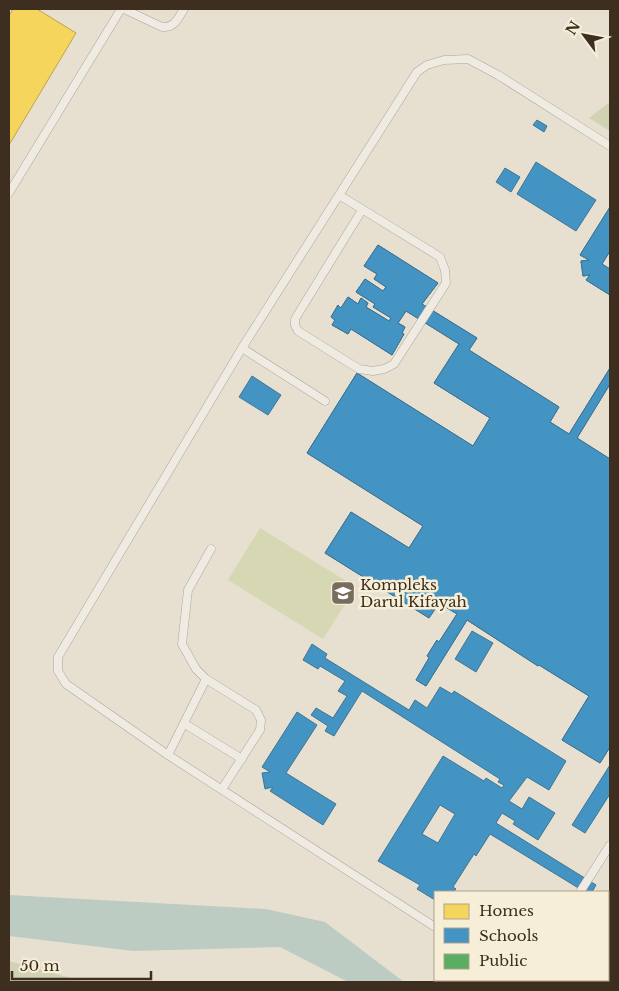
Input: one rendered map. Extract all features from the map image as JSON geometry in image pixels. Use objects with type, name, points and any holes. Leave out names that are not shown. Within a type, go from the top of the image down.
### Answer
[{"type":"lane","points":[[9,193],[122,9],[162,27],[168,27],[175,24],[184,9]]},
{"type":"lane","points":[[434,926],[168,755],[66,684],[58,671],[58,657],[242,348],[417,72],[427,65],[444,60],[468,59],[476,62],[610,146]]},
{"type":"lane","points":[[339,196],[440,257],[446,276],[446,283],[438,299],[394,364],[373,371],[359,369],[298,330],[294,319],[362,210]]},
{"type":"lane","points":[[242,348],[325,401]]},
{"type":"lane","points":[[211,549],[188,590],[182,644],[196,669],[206,679],[256,710],[261,720],[260,730],[222,790]]},
{"type":"lane","points":[[168,755],[186,724],[206,679]]},
{"type":"lane","points":[[186,724],[242,760]]},
{"type":"lane","points":[[581,891],[610,845]]},
{"type":"green space","points":[[610,102],[610,131],[589,118]]},
{"type":"green space","points":[[260,528],[356,587],[323,639],[228,580]]},
{"type":"green space","points":[[9,961],[16,963],[86,982],[9,982]]},
{"type":"shaded area","points":[[9,895],[266,909],[325,922],[404,982],[348,982],[280,947],[133,951],[9,936]]},
{"type":"building: Homes","points":[[13,9],[37,9],[76,33],[9,145],[9,16]]},
{"type":"building: Schools","points":[[537,120],[547,126],[544,132],[533,125]]},
{"type":"building: Schools","points":[[536,162],[596,200],[576,231],[517,194]]},
{"type":"building: Schools","points":[[505,168],[520,177],[511,192],[496,182]]},
{"type":"building: Schools","points":[[610,207],[610,251],[602,264],[610,269],[610,295],[586,280],[590,275],[583,276],[581,261],[589,260],[580,255]]},
{"type":"building: Schools","points":[[610,207],[610,251],[602,264],[610,269],[610,295],[586,280],[590,275],[583,276],[581,261],[589,260],[580,255]]},
{"type":"building: Schools","points":[[378,245],[438,283],[422,304],[477,338],[469,350],[559,407],[550,422],[569,434],[610,368],[610,384],[577,438],[610,459],[610,474],[543,432],[515,478],[603,533],[610,521],[610,613],[601,607],[593,619],[574,608],[547,652],[576,670],[588,650],[604,659],[610,649],[610,747],[600,763],[562,740],[589,696],[538,666],[467,620],[426,686],[416,680],[429,658],[427,656],[437,640],[439,642],[457,614],[439,603],[429,618],[325,553],[351,512],[409,548],[423,526],[307,453],[357,373],[473,446],[490,418],[434,383],[459,344],[406,311],[398,323],[405,327],[402,333],[404,334],[392,355],[351,329],[348,334],[332,325],[335,320],[331,317],[338,305],[341,308],[348,297],[358,304],[361,298],[368,303],[366,307],[389,321],[391,318],[373,307],[375,304],[356,292],[365,279],[383,291],[386,287],[374,279],[377,274],[364,266]],"holes":[[[501,424],[524,438],[443,569],[419,554]],[[473,544],[561,599],[533,644],[447,590]]]},
{"type":"building: Schools","points":[[378,245],[438,283],[422,304],[477,338],[469,350],[559,407],[550,422],[569,434],[610,368],[610,384],[577,438],[610,459],[610,747],[600,763],[562,740],[589,696],[538,666],[467,620],[426,686],[416,680],[429,658],[427,656],[437,640],[439,642],[457,614],[439,603],[429,618],[325,553],[351,512],[409,548],[423,526],[307,453],[357,373],[473,446],[490,418],[434,383],[459,344],[406,311],[398,323],[405,327],[402,333],[404,334],[392,355],[351,329],[348,334],[332,325],[335,320],[331,317],[338,305],[341,308],[348,297],[358,304],[361,298],[368,303],[366,307],[389,321],[391,318],[373,307],[375,304],[356,292],[365,279],[383,291],[386,287],[374,279],[377,274],[364,266]]},
{"type":"building: Schools","points":[[252,376],[281,395],[268,415],[239,397]]},
{"type":"building: Schools","points":[[472,631],[493,643],[476,672],[455,659]]},
{"type":"building: Schools","points":[[312,644],[327,654],[325,658],[409,710],[415,700],[427,708],[440,687],[452,694],[454,691],[566,761],[549,790],[527,777],[509,801],[522,809],[529,797],[555,813],[538,840],[513,824],[515,821],[502,813],[496,823],[596,885],[593,891],[583,891],[490,834],[476,856],[474,854],[453,887],[456,889],[454,891],[434,891],[434,899],[417,889],[420,885],[378,861],[443,756],[484,781],[486,778],[502,788],[504,785],[498,782],[500,779],[362,691],[334,736],[325,731],[328,726],[311,715],[316,708],[333,718],[347,696],[338,691],[345,681],[320,666],[318,669],[303,660]],"holes":[[[440,805],[455,814],[438,843],[422,834]]]},
{"type":"building: Schools","points":[[297,712],[317,725],[286,773],[336,804],[323,825],[270,791],[273,787],[265,789],[262,773],[270,772],[262,767]]},
{"type":"building: Schools","points":[[610,765],[610,794],[585,833],[572,825]]},
{"type":"building: Public","points":[[609,905],[610,982],[595,982],[609,981]]},
{"type":"place","name":"Kompleks Darul Kifayah","points":[[343,593]]}]
